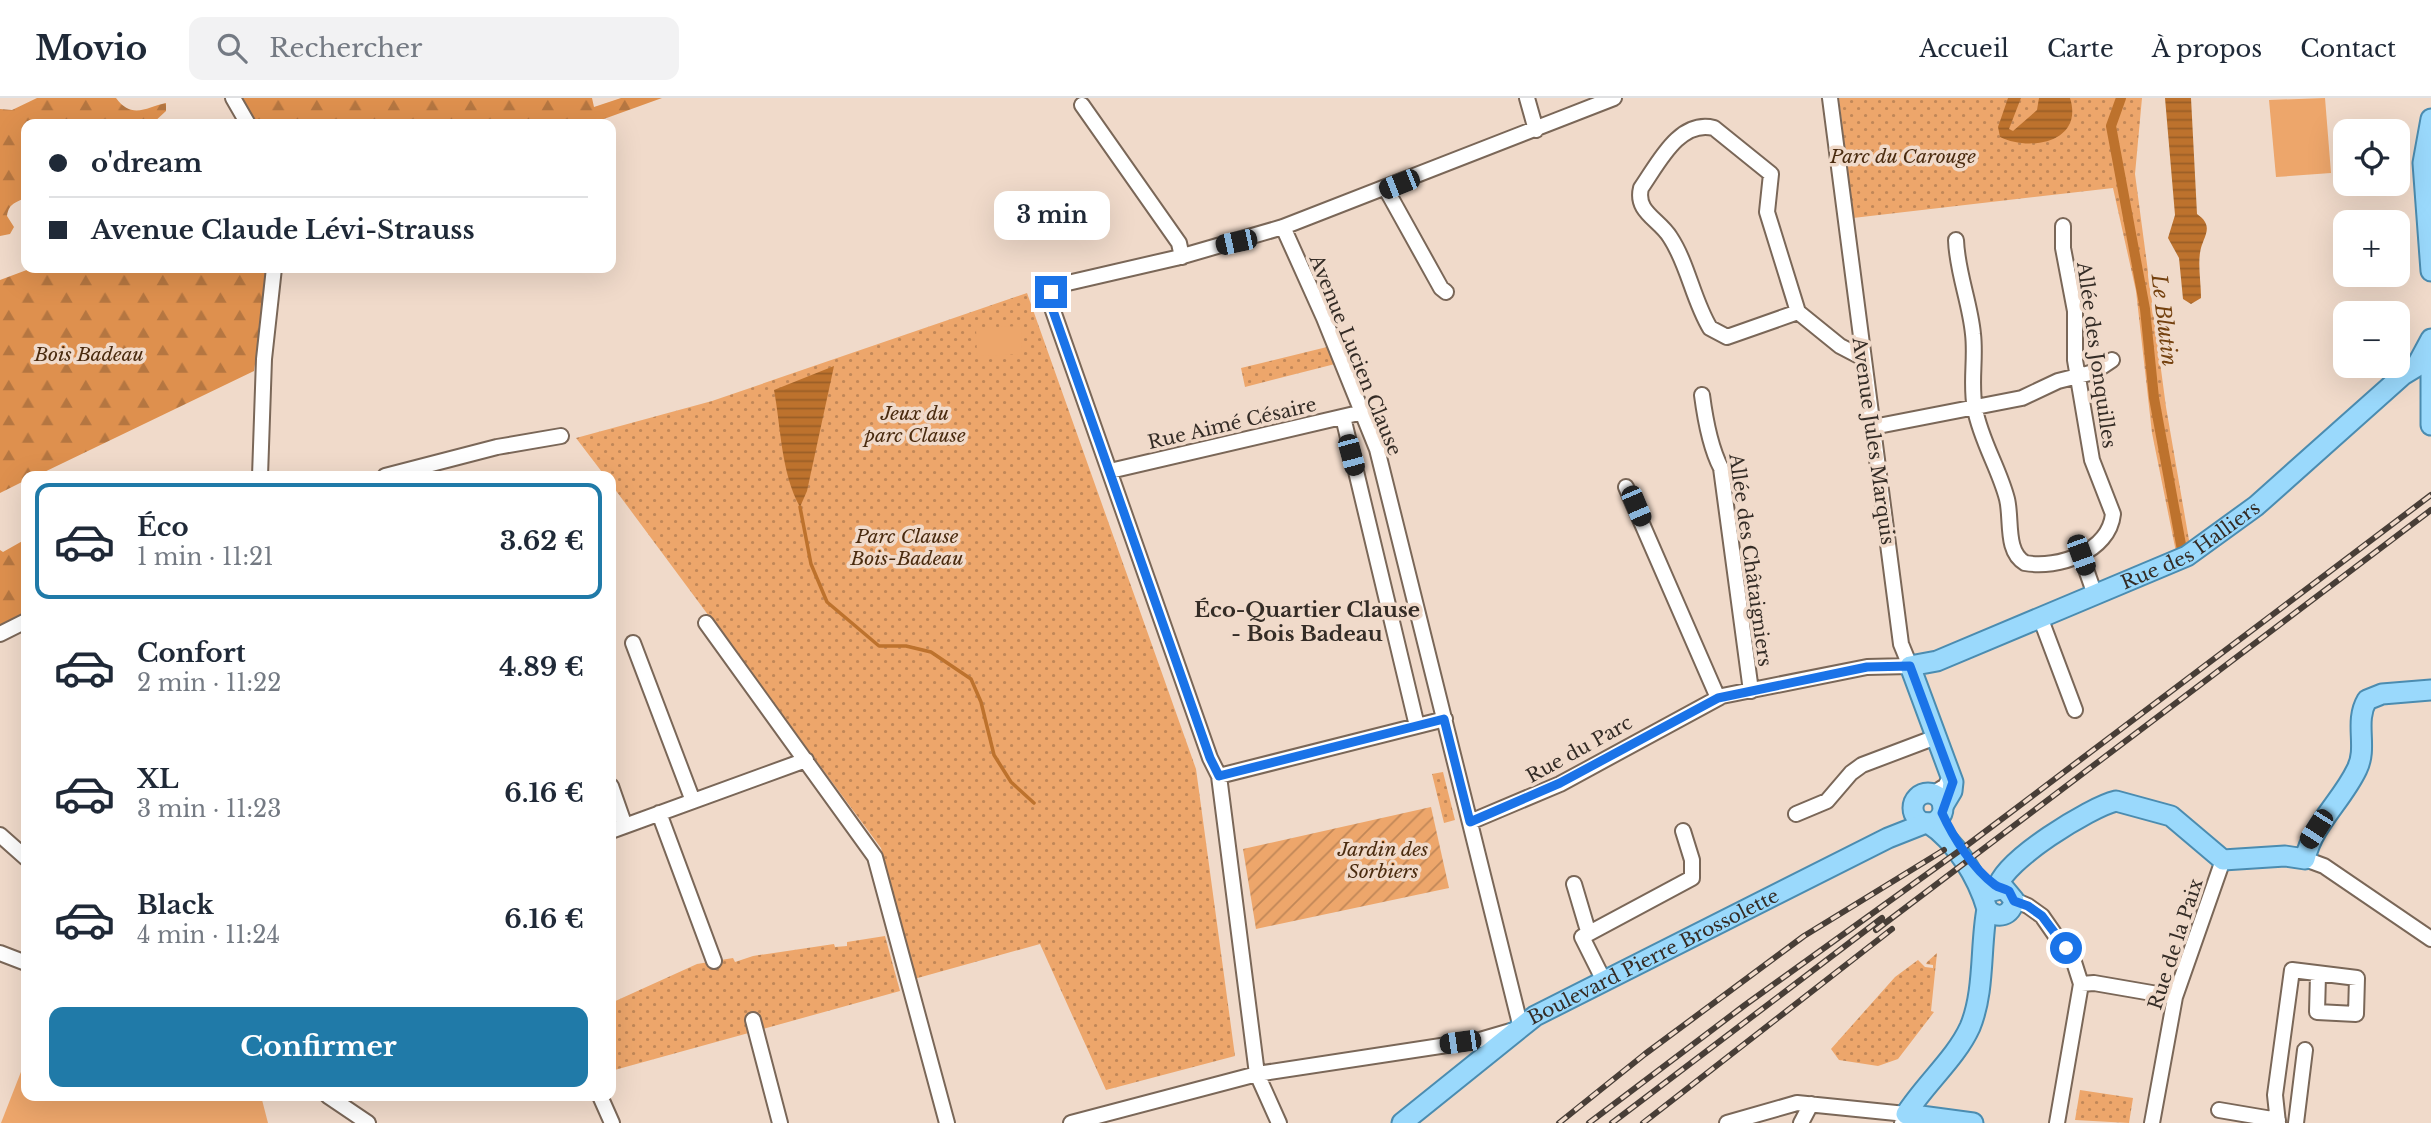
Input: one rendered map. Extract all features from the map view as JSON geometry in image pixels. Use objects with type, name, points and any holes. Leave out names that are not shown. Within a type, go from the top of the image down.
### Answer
[{"type":"main road","points":[[2431,119],[2423,163],[2431,271]]},
{"type":"main road","points":[[2431,339],[2426,365],[2431,425]]},
{"type":"main road","name":"Rue des Halliers","points":[[1910,666],[1937,661],[2187,556],[2264,499],[2426,365]]},
{"type":"main road","name":"Avenue Jules Marquis","points":[[1910,666],[1951,777],[1952,790],[1935,812]]},
{"type":"main road","points":[[1973,1123],[1904,1118],[1927,1082],[1952,1056],[1970,1026],[1999,896],[2018,863],[2057,830],[2116,801],[2171,816],[2223,860],[2285,856],[2305,859],[2308,841],[2359,765],[2359,719],[2367,700],[2382,694],[2431,690]]},
{"type":"main road","points":[[1935,812],[1999,896]]},
{"type":"main road","name":"Boulevard Pierre Brossolette","points":[[1402,1123],[1535,1016],[1935,812]]},
{"type":"street","points":[[233,98],[245,119]]},
{"type":"street","points":[[1527,98],[1536,130]]},
{"type":"street","points":[[1571,98],[1577,113]]},
{"type":"street","points":[[1279,1123],[1257,1074],[1219,776],[1210,758],[1051,305],[1051,292],[1059,285],[1182,257],[1283,227],[1614,98]]},
{"type":"street","name":"Avenue Jules Marquis","points":[[1830,98],[1901,644],[1910,666]]},
{"type":"street","points":[[1082,105],[1179,243],[1182,257]]},
{"type":"street","points":[[1798,312],[1727,337],[1710,328],[1672,239],[1642,208],[1639,198],[1641,188],[1679,136],[1691,129],[1714,128],[1771,174],[1767,212],[1798,312],[1840,346],[1863,358]]},
{"type":"street","points":[[1386,189],[1441,288],[1447,292]]},
{"type":"street","name":"Allée des Jonquilles","points":[[2063,226],[2063,248],[2075,310],[2074,360],[2095,474],[2113,514],[2105,535],[2081,555]]},
{"type":"street","name":"Avenue Lucien Clause","points":[[1283,227],[1363,412],[1388,491],[1521,1028]]},
{"type":"street","points":[[1956,240],[1957,260],[1968,299],[1974,339],[1974,405],[1979,430],[2007,500],[2016,556],[2032,564],[2059,562],[2081,555],[2095,595]]},
{"type":"street","points":[[260,471],[264,359],[273,273]]},
{"type":"street","points":[[1873,427],[1974,405],[2022,398],[2058,381],[2102,369],[2112,360]]},
{"type":"street","name":"Allée des Châtaigniers","points":[[1702,395],[1706,430],[1714,442],[1721,468],[1751,691]]},
{"type":"street","name":"Rue Aimé Césaire","points":[[1110,471],[1363,412]]},
{"type":"street","points":[[1343,417],[1417,726]]},
{"type":"street","points":[[404,471],[497,447],[561,436]]},
{"type":"street","points":[[1626,487],[1718,698]]},
{"type":"street","points":[[2040,617],[2075,710]]},
{"type":"street","points":[[706,623],[875,856],[947,1123]]},
{"type":"street","points":[[0,634],[21,624]]},
{"type":"street","points":[[633,643],[692,801]]},
{"type":"street","name":"Rue du Parc","points":[[1470,822],[1560,783],[1718,698],[1867,667],[1910,666]]},
{"type":"street","points":[[1219,776],[1444,719]]},
{"type":"street","points":[[1796,814],[1828,801],[1851,773],[1863,765],[1936,737]]},
{"type":"street","points":[[618,828],[806,761]]},
{"type":"street","points":[[659,813],[714,961]]},
{"type":"street","points":[[1603,979],[1583,940],[1584,934],[1692,878],[1692,860],[1683,831]]},
{"type":"street","points":[[0,835],[21,854]]},
{"type":"street","points":[[2305,859],[2325,866],[2431,939]]},
{"type":"street","name":"Rue de la Paix","points":[[2152,1123],[2175,997],[2223,860]]},
{"type":"street","points":[[1574,884],[1588,930]]},
{"type":"street","points":[[1999,896],[2028,906],[2042,916],[2074,962],[2081,984],[2057,1123]]},
{"type":"street","points":[[0,953],[21,961]]},
{"type":"street","points":[[2219,1110],[2278,1121],[2275,1095],[2292,970],[2318,975]]},
{"type":"street","points":[[2081,984],[2094,983],[2175,997]]},
{"type":"street","points":[[753,1020],[780,1123]]},
{"type":"street","points":[[1071,1123],[1257,1074],[1480,1040],[1521,1028]]},
{"type":"street","points":[[2296,1123],[2305,1050]]},
{"type":"street","points":[[335,1101],[368,1123]]},
{"type":"street","points":[[602,1101],[612,1123]]},
{"type":"street","points":[[1801,1123],[1811,1104]]},
{"type":"street","points":[[1727,1123],[1782,1105],[1811,1104],[1904,1118]]},
{"type":"green space","points":[[37,98],[116,98],[128,109],[134,110],[166,103],[166,111],[157,119],[21,119],[21,200],[10,208],[7,216],[14,227],[10,234],[0,236],[0,109],[12,110]]},
{"type":"green space","points":[[241,98],[592,98],[594,107],[621,98],[662,98],[604,119],[251,119]]},
{"type":"green space","name":"Parc du Carouge","points":[[1839,98],[2142,98],[2135,174],[2166,407],[2190,546],[2176,552],[2152,433],[2136,291],[2113,188],[1853,218]]},
{"type":"green space","points":[[2325,98],[2331,173],[2276,177],[2269,100]]},
{"type":"green space","name":"Bois Badeau","points":[[21,272],[268,273],[254,371],[46,471],[21,471],[21,482],[0,493],[0,280]]},
{"type":"green space","name":"Parc Clause Bois-Badeau","points":[[1027,293],[1196,769],[1235,1056],[1106,1090],[1040,944],[914,979],[881,848],[616,491],[616,471],[601,471],[576,438],[712,401]]},
{"type":"green space","points":[[1021,326],[1022,354],[977,356],[976,328]]},
{"type":"green space","points":[[1327,347],[1335,364],[1245,387],[1241,368]]},
{"type":"green space","points":[[21,542],[21,616],[0,626],[0,550],[3,552]]},
{"type":"green space","points":[[1443,772],[1455,820],[1444,823],[1432,774]]},
{"type":"green space","name":"Jardin des Sorbiers","points":[[1431,807],[1449,888],[1256,929],[1243,849]]},
{"type":"green space","points":[[885,936],[900,991],[616,1070],[616,1001],[697,964],[733,958],[735,962],[753,956],[834,944],[835,947],[847,946],[847,942]]},
{"type":"green space","points":[[1937,953],[1931,1011],[1934,1012],[1898,1059],[1878,1066],[1839,1060],[1831,1049],[1895,977],[1918,960],[1925,967],[1933,968],[1933,965],[1926,964]]},
{"type":"green space","points":[[21,1072],[21,1101],[262,1101],[268,1123],[1,1123]]},
{"type":"green space","points":[[2080,1090],[2133,1098],[2129,1123],[2075,1120]]},
{"type":"shaded area","points":[[2008,98],[2021,98],[2009,129],[2013,131],[2037,110],[2039,98],[2070,98],[2072,113],[2069,125],[2062,134],[2052,140],[2039,143],[2012,141],[2000,137],[1998,127]]},
{"type":"shaded area","points":[[2165,98],[2191,98],[2197,214],[2207,228],[2199,258],[2201,298],[2191,304],[2183,299],[2179,258],[2168,238],[2175,215]]},
{"type":"shaded area","points":[[834,366],[807,491],[800,507],[785,465],[774,390]]},
{"type":"waterway","name":"Le Blutin","points":[[2121,98],[2111,126],[2145,309],[2154,398],[2182,550]]},
{"type":"waterway","points":[[800,507],[811,564],[827,602],[879,646],[906,646],[931,652],[971,679],[981,702],[994,755],[1011,782],[1034,803]]},
{"type":"railway","points":[[1589,1123],[1745,1005],[1966,846],[2431,495]]},
{"type":"railway","points":[[1876,930],[2431,510]]},
{"type":"railway","points":[[1559,1123],[1645,1054],[1804,936],[1944,850]]},
{"type":"railway","points":[[1612,1123],[1882,918]]},
{"type":"railway","points":[[1643,1123],[1892,929]]},
{"type":"district","name":"Éco-Quartier Clause - Bois Badeau","points":[[1307,622]]},
{"type":"route","points":[[1051,292],[1051,305],[1210,758],[1219,776],[1444,719],[1470,822],[1525,801],[1722,696],[1867,667],[1910,666],[1953,782],[1942,813],[1951,831],[1997,888],[2009,891],[2014,901],[2028,906],[2042,916],[2066,948]]},
{"type":"park label","name":"Jeux du parc Clause","points":[[915,424]]}]
